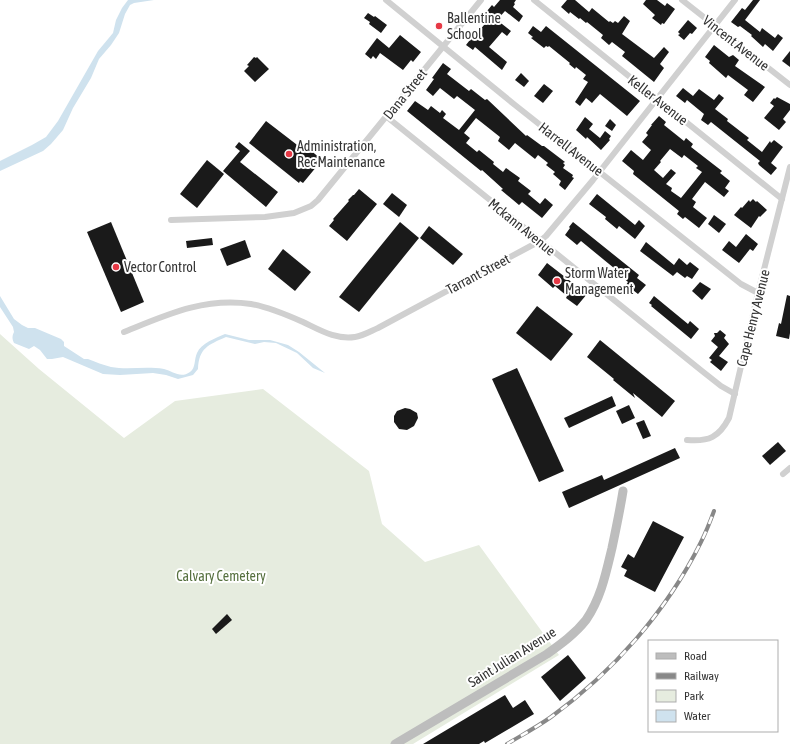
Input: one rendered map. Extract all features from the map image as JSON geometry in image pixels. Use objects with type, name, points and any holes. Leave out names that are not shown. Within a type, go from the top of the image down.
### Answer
[{"type":"street","name":"Harrell Avenue","points":[[386,0],[515,105],[741,284],[758,293]]},
{"type":"street","name":"Dana Street","points":[[171,220],[265,217],[294,213],[303,210],[318,200],[481,0]]},
{"type":"street","name":"Keller Avenue","points":[[534,0],[782,199]]},
{"type":"street","name":"Vincent Avenue","points":[[682,0],[790,85]]},
{"type":"street","name":"Tarrant Street","points":[[124,332],[177,311],[189,308],[220,303],[240,303],[267,308],[336,336],[356,337],[378,328],[540,241],[546,236],[599,171],[735,0]]},
{"type":"street","name":"Mckann Avenue","points":[[386,117],[702,371],[721,386],[735,394]]},
{"type":"street","name":"Cape Henry Avenue","points":[[687,440],[705,440],[712,438],[720,432],[730,418],[758,293],[790,167]]},
{"type":"street","points":[[783,474],[790,468]]},
{"type":"street","name":"Saint Julian Avenue","points":[[395,744],[547,654],[566,640],[586,619],[593,608],[605,578],[620,512],[622,491]]},
{"type":"green space","name":"Calvary Cemetery","points":[[0,334],[39,369],[124,438],[175,401],[263,389],[369,471],[382,524],[425,562],[479,545],[559,655],[413,744],[0,744]]},
{"type":"water","points":[[128,0],[154,0],[130,5],[125,14],[119,33],[99,59],[91,78],[73,108],[63,130],[51,144],[43,151],[0,171],[0,161],[46,137],[58,121],[98,51],[113,33],[116,20]]},
{"type":"water","points":[[0,296],[14,319],[22,325],[28,328],[35,328],[61,339],[64,342],[64,346],[84,359],[111,367],[157,368],[183,375],[192,370],[196,355],[202,346],[225,334],[249,340],[270,340],[288,345],[325,373],[313,368],[297,353],[276,343],[264,342],[255,344],[226,337],[214,342],[206,348],[200,356],[198,369],[193,375],[178,379],[153,373],[120,375],[103,374],[63,357],[47,359],[40,350],[34,346],[29,349],[14,343],[12,338],[14,332],[13,327],[0,307]]},
{"type":"building","points":[[500,0],[516,0],[513,7],[523,16],[519,22],[505,11],[497,20],[511,31],[507,36],[502,32],[489,47],[507,62],[502,70],[475,47],[473,50],[466,45],[489,19],[489,13],[487,11],[492,5],[494,7]]},
{"type":"building","points":[[567,0],[575,0],[589,12],[592,8],[609,22],[610,21],[613,23],[615,21],[618,23],[624,16],[630,21],[622,34],[654,58],[664,47],[669,52],[660,64],[664,68],[654,82],[622,56],[625,52],[612,42],[609,45],[601,38],[603,35],[587,22],[586,23],[580,18],[579,19],[570,12],[569,14],[561,7]]},
{"type":"building","points":[[646,0],[657,0],[665,6],[667,3],[675,9],[664,24],[662,23],[661,25],[652,18],[655,15],[643,4]]},
{"type":"building","points":[[753,0],[760,0],[745,20],[760,32],[762,28],[775,38],[778,34],[783,38],[773,51],[765,44],[763,47],[751,36],[752,35],[740,26],[738,27],[731,22],[742,8],[745,10]]},
{"type":"building","points":[[368,13],[374,17],[375,16],[387,25],[381,33],[364,18]]},
{"type":"building","points":[[688,20],[697,28],[684,40],[678,35],[680,34],[678,32]]},
{"type":"building","points":[[533,26],[541,32],[546,26],[640,101],[627,116],[600,94],[592,103],[586,98],[580,106],[575,102],[588,82],[583,79],[586,75],[576,67],[575,69],[549,46],[544,48],[531,38],[533,37],[528,33]]},
{"type":"building","points":[[400,35],[421,52],[413,62],[411,60],[403,70],[380,53],[376,59],[373,56],[371,59],[365,54],[377,38],[389,48]]},
{"type":"building","points":[[714,45],[729,57],[733,55],[739,60],[735,66],[765,87],[753,102],[744,95],[748,90],[728,75],[726,78],[709,63],[710,61],[705,57]]},
{"type":"building","points":[[790,51],[790,67],[782,61]]},
{"type":"building","points":[[254,57],[257,57],[269,69],[255,82],[244,71]]},
{"type":"building","points":[[443,63],[451,69],[447,74],[469,91],[471,89],[485,100],[487,99],[526,136],[527,135],[544,146],[565,162],[563,163],[565,165],[563,168],[573,175],[572,177],[574,178],[565,190],[559,185],[561,181],[553,174],[555,172],[546,165],[548,163],[538,155],[535,159],[515,143],[509,150],[498,141],[500,137],[476,118],[464,133],[470,138],[466,143],[477,152],[479,150],[494,162],[493,164],[503,172],[506,168],[520,178],[518,181],[531,191],[528,194],[540,204],[545,198],[553,205],[542,218],[522,202],[519,205],[501,190],[503,189],[482,170],[481,171],[407,111],[415,101],[428,110],[431,106],[440,113],[442,110],[446,114],[443,118],[459,130],[475,110],[457,96],[454,99],[440,88],[433,96],[426,90],[434,79],[432,78]]},
{"type":"building","points":[[521,73],[529,81],[524,87],[515,80]]},
{"type":"building","points":[[544,84],[553,91],[543,103],[534,96]]},
{"type":"building","points":[[683,88],[693,96],[699,89],[714,100],[719,94],[724,98],[715,109],[728,119],[727,121],[749,138],[747,140],[762,152],[770,141],[771,143],[774,140],[783,147],[771,163],[777,168],[771,175],[759,165],[758,163],[760,161],[711,122],[708,125],[701,120],[704,114],[687,100],[685,103],[676,96]]},
{"type":"building","points":[[777,97],[790,104],[790,110],[783,119],[786,122],[779,130],[764,118],[774,106],[770,103]]},
{"type":"building","points":[[659,116],[666,122],[664,125],[684,141],[686,138],[693,144],[691,147],[722,171],[720,173],[730,181],[725,188],[729,191],[724,197],[705,182],[692,199],[696,202],[693,207],[707,218],[699,228],[685,217],[683,219],[677,214],[679,211],[633,174],[634,171],[622,161],[631,150],[643,160],[651,150],[642,142],[648,135],[646,133]],"holes":[[[670,149],[682,158],[684,155],[698,166],[696,168],[702,172],[681,198],[671,191],[672,188],[666,184],[676,173],[671,169],[663,178],[654,170]]]},
{"type":"building","points":[[585,117],[593,124],[589,129],[600,138],[605,131],[611,136],[609,139],[610,140],[601,150],[587,137],[586,139],[576,130]]},
{"type":"building","points":[[610,119],[616,125],[612,131],[605,126]]},
{"type":"building","name":"Administration, Rec Maintenance","points":[[266,121],[305,151],[308,148],[322,160],[303,183],[300,181],[299,183],[249,143]]},
{"type":"building","points":[[239,142],[250,151],[240,162],[278,192],[266,207],[223,171],[240,151],[235,147]]},
{"type":"building","points":[[207,160],[224,174],[197,208],[180,194]]},
{"type":"building","points":[[359,189],[377,204],[347,241],[329,226],[334,220],[333,219],[349,201],[348,200]]},
{"type":"building","points":[[392,193],[407,205],[399,217],[383,204]]},
{"type":"building","points":[[597,194],[635,225],[639,220],[645,226],[635,239],[619,226],[617,229],[605,219],[606,217],[589,204]]},
{"type":"building","points":[[753,199],[767,210],[760,217],[759,216],[751,228],[734,215],[749,200],[750,202]]},
{"type":"building","points":[[714,215],[726,224],[719,233],[708,224]]},
{"type":"building","name":"Vector Control","points":[[111,222],[144,302],[121,312],[87,232]]},
{"type":"building","points":[[400,222],[419,238],[359,312],[339,297]]},
{"type":"building","points":[[573,222],[639,275],[637,278],[646,285],[638,294],[626,285],[628,282],[619,274],[620,273],[581,241],[577,245],[565,235]]},
{"type":"building","points":[[429,226],[463,254],[453,265],[420,238]]},
{"type":"building","points":[[746,234],[758,244],[753,251],[750,249],[739,263],[722,250],[729,241],[736,247]]},
{"type":"building","points":[[212,238],[213,245],[187,248],[186,241]]},
{"type":"building","points":[[245,240],[251,257],[227,266],[220,249]]},
{"type":"building","points":[[646,242],[674,265],[679,258],[687,265],[690,262],[699,269],[692,279],[687,276],[685,278],[677,272],[673,276],[640,251]]},
{"type":"building","points":[[283,249],[311,272],[295,291],[268,269]]},
{"type":"building","name":"Storm Water Management","points":[[547,263],[587,294],[577,306],[566,298],[567,296],[555,286],[553,288],[538,275]]},
{"type":"building","points":[[700,282],[711,289],[702,300],[692,291]]},
{"type":"building","points":[[787,295],[790,296],[789,339],[776,336],[779,323],[781,324]]},
{"type":"building","points":[[654,296],[688,324],[690,321],[699,329],[691,339],[651,306],[652,305],[649,303]]},
{"type":"building","points":[[537,306],[573,334],[551,361],[516,333]]},
{"type":"building","points":[[720,330],[726,335],[724,338],[729,344],[719,356],[728,362],[721,371],[710,362],[712,360],[709,358],[718,347],[711,341],[715,336],[714,333],[717,333]]},
{"type":"building","points":[[600,340],[675,401],[662,417],[633,393],[635,398],[587,357]]},
{"type":"building","points":[[517,368],[564,471],[539,482],[492,379]]},
{"type":"building","points":[[612,396],[616,406],[569,428],[564,418]]},
{"type":"building","points":[[629,405],[635,418],[622,424],[616,411]]},
{"type":"building","points":[[405,408],[417,413],[418,418],[414,426],[407,430],[399,429],[394,422],[394,416],[397,411]]},
{"type":"building","points":[[644,420],[651,436],[643,439],[636,423]]},
{"type":"building","points":[[778,442],[786,451],[770,465],[762,456]]},
{"type":"building","points":[[675,448],[680,458],[569,508],[562,492],[602,475],[604,480]]},
{"type":"building","points":[[653,521],[684,537],[655,592],[624,576],[627,570],[621,567],[628,554],[634,558]]},
{"type":"building","points":[[227,614],[232,620],[216,634],[212,629]]},
{"type":"building","points":[[568,655],[586,678],[560,701],[541,677]]},
{"type":"building","points":[[505,695],[513,708],[525,700],[534,714],[485,743],[484,741],[479,744],[423,744]]},
{"type":"railway","points":[[507,744],[546,721],[574,699],[617,660],[655,616],[672,592],[703,538],[714,511]]},
{"type":"place","name":"Ballentine School","points":[[439,26]]},
{"type":"place","name":"Administration, Rec Maintenance","points":[[289,154]]},
{"type":"place","name":"Vector Control","points":[[116,267]]},
{"type":"place","name":"Storm Water Management","points":[[557,281]]}]
